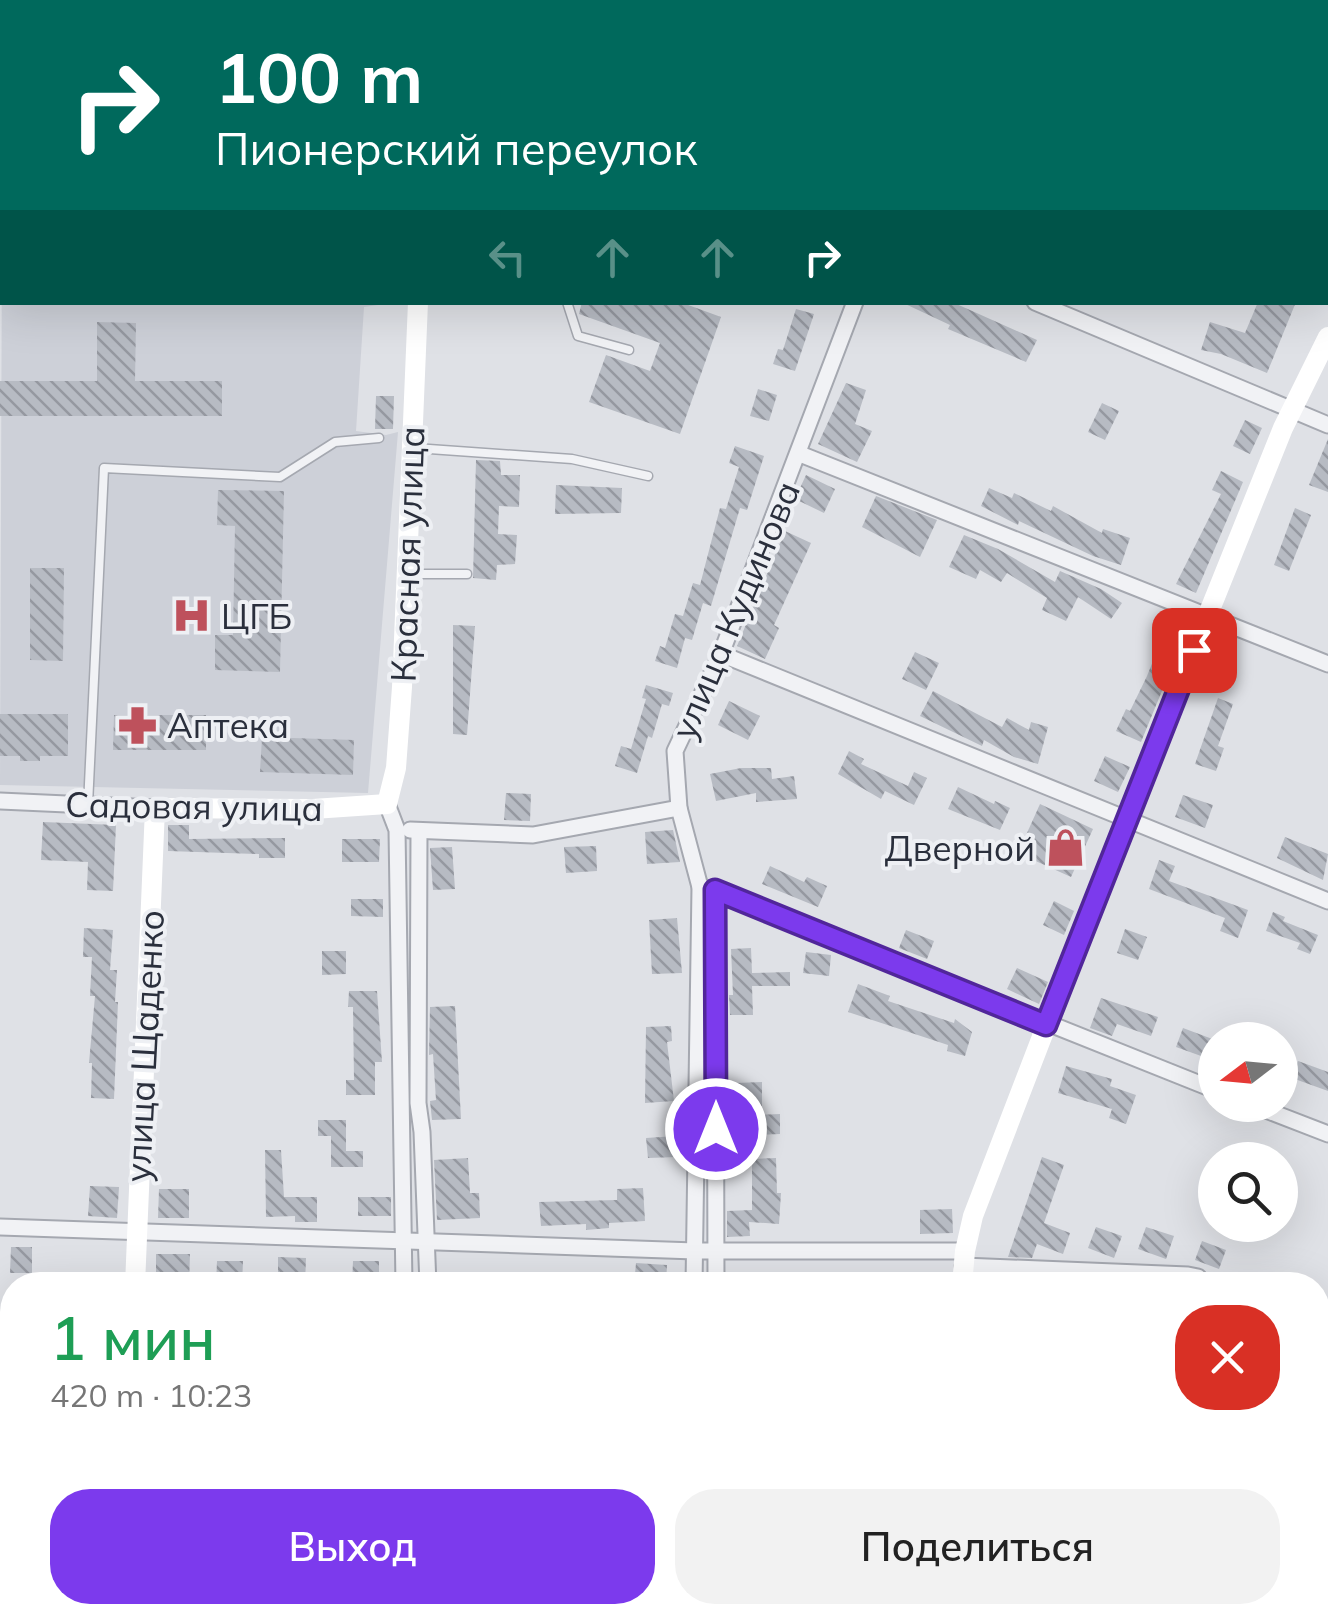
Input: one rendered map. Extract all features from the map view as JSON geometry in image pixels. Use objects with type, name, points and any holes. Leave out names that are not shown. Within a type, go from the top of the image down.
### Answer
[{"type":"street","name":"Красная улица","points":[[387,804],[398,744],[418,305]]},
{"type":"street","name":"улица Кудинова","points":[[716,1272],[707,888],[679,808],[675,751],[721,654],[800,454],[853,305]]},
{"type":"street","points":[[1042,305],[1328,424]]},
{"type":"street","points":[[963,1267],[973,1216],[1125,821],[1291,408],[1328,338]]},
{"type":"street","points":[[800,454],[1328,664]]},
{"type":"street","points":[[721,654],[1328,901]]},
{"type":"street","name":"Садовая улица","points":[[0,801],[313,810],[387,804]]},
{"type":"street","points":[[387,804],[398,830],[404,1272]]},
{"type":"street","name":"улица Щаденко","points":[[134,1272],[156,808]]},
{"type":"street","points":[[398,830],[533,835],[679,808]]},
{"type":"street","points":[[419,831],[418,1102],[428,1272]]},
{"type":"street","name":"улица Кудинова","points":[[694,1272],[707,888]]},
{"type":"street","points":[[707,888],[1198,1083]]},
{"type":"street","points":[[1297,1122],[1328,1134]]},
{"type":"street","points":[[0,1226],[716,1249],[963,1267],[1104,1272]]},
{"type":"lane","points":[[568,305],[578,336],[628,350]]},
{"type":"lane","points":[[88,806],[104,468],[280,477],[336,442],[379,438]]},
{"type":"lane","points":[[411,448],[572,459],[648,476]]},
{"type":"lane","points":[[406,574],[467,574]]},
{"type":"shaded area","name":"ЦГБ","points":[[2,305],[378,305],[364,307],[356,431],[386,435],[398,432],[368,793],[0,785]]},
{"type":"building","points":[[581,305],[688,305],[721,317],[680,434],[589,402],[606,355],[650,371],[660,343],[579,314]]},
{"type":"building","points":[[907,305],[959,305],[1037,340],[1026,362],[948,329],[950,325]]},
{"type":"building","points":[[1257,305],[1295,305],[1267,373],[1201,350],[1210,322],[1245,333]]},
{"type":"building","points":[[796,309],[814,314],[795,371],[773,364],[778,349],[783,350]]},
{"type":"building","points":[[97,322],[136,323],[135,381],[222,381],[222,416],[0,416],[0,381],[97,381]]},
{"type":"building","points":[[846,383],[866,390],[855,424],[872,431],[857,462],[818,444]]},
{"type":"building","points":[[758,389],[777,395],[769,421],[750,416]]},
{"type":"building","points":[[376,396],[394,396],[393,429],[375,429]]},
{"type":"building","points":[[1102,403],[1119,411],[1105,440],[1088,432]]},
{"type":"building","points":[[1245,420],[1262,428],[1250,454],[1233,446]]},
{"type":"building","points":[[1328,439],[1328,492],[1309,485]]},
{"type":"building","points":[[735,446],[764,456],[747,510],[740,508],[711,606],[703,603],[692,640],[685,638],[677,668],[655,661],[660,646],[665,648],[675,614],[683,616],[693,583],[700,585],[720,508],[726,509],[739,467],[729,463]]},
{"type":"building","points":[[476,460],[500,461],[501,475],[520,475],[519,507],[499,506],[498,534],[517,535],[515,564],[497,565],[496,580],[473,578]]},
{"type":"building","points":[[1221,471],[1243,482],[1196,593],[1176,584],[1221,494],[1212,490]]},
{"type":"building","points":[[806,475],[835,489],[824,513],[795,499]]},
{"type":"building","points":[[556,485],[622,488],[621,513],[555,514]]},
{"type":"building","points":[[989,488],[1012,498],[1014,493],[1051,511],[1053,506],[1102,533],[1103,529],[1130,538],[1121,565],[1019,521],[1018,525],[981,506]]},
{"type":"building","points":[[218,490],[284,491],[280,672],[215,670],[215,635],[233,635],[235,526],[217,525]]},
{"type":"building","points":[[876,496],[937,520],[920,557],[862,527]]},
{"type":"building","points":[[1295,508],[1311,515],[1289,571],[1274,565]]},
{"type":"building","points":[[785,531],[811,543],[774,625],[779,628],[765,659],[737,646]]},
{"type":"building","points":[[964,535],[998,549],[1055,582],[1060,571],[1122,603],[1111,619],[1078,597],[1066,621],[1042,610],[1047,598],[1007,573],[1001,582],[980,570],[976,579],[949,567]]},
{"type":"building","points":[[30,568],[64,568],[63,661],[30,660]]},
{"type":"building","points":[[1163,616],[1185,626],[1168,662],[1173,664],[1141,742],[1116,731],[1147,676],[1161,641],[1153,637]]},
{"type":"building","points":[[453,625],[475,626],[467,735],[453,734]]},
{"type":"building","points":[[915,652],[939,663],[926,690],[902,679]]},
{"type":"building","points":[[646,685],[673,693],[669,706],[662,704],[637,773],[615,766],[621,746],[631,749],[646,699],[642,698]]},
{"type":"building","points":[[933,691],[1002,727],[1007,718],[1029,730],[1031,722],[1048,727],[1038,764],[1014,757],[984,740],[982,746],[920,716]]},
{"type":"building","points":[[1218,698],[1233,704],[1218,746],[1224,748],[1216,771],[1195,764]]},
{"type":"building","points":[[729,701],[760,716],[748,740],[718,725]]},
{"type":"building","points":[[0,714],[68,714],[68,756],[20,761],[20,756],[0,756]]},
{"type":"building","points":[[114,715],[206,715],[206,750],[113,750]]},
{"type":"building","points":[[262,737],[354,740],[353,775],[260,772]]},
{"type":"building","points":[[849,751],[864,759],[861,764],[908,786],[914,772],[927,778],[914,805],[885,791],[881,799],[838,774]]},
{"type":"building","points":[[1105,756],[1130,767],[1118,792],[1094,781]]},
{"type":"building","points":[[771,768],[772,779],[794,776],[797,799],[756,802],[756,793],[716,801],[710,774]]},
{"type":"building","points":[[958,787],[1010,808],[1000,830],[948,809]]},
{"type":"building","points":[[506,793],[531,794],[530,821],[504,820]]},
{"type":"building","points":[[1183,795],[1213,805],[1205,828],[1175,817]]},
{"type":"building","points":[[1040,804],[1093,829],[1071,877],[1018,853]]},
{"type":"building","points":[[43,822],[116,825],[113,891],[87,890],[88,862],[41,860]]},
{"type":"building","points":[[168,825],[189,825],[189,839],[285,838],[285,858],[168,851]]},
{"type":"building","points":[[673,830],[680,862],[647,864],[645,832]]},
{"type":"building","points":[[1285,837],[1328,854],[1323,880],[1277,858]]},
{"type":"building","points":[[342,839],[380,839],[379,862],[342,862]]},
{"type":"building","points":[[596,846],[597,871],[566,873],[564,847]]},
{"type":"building","points":[[452,847],[455,889],[433,890],[430,848]]},
{"type":"building","points":[[1159,860],[1175,866],[1169,881],[1248,910],[1238,938],[1220,931],[1225,918],[1149,889]]},
{"type":"building","points":[[770,866],[804,882],[807,877],[827,886],[818,907],[762,884]]},
{"type":"building","points":[[351,899],[383,899],[383,917],[351,916]]},
{"type":"building","points":[[1054,901],[1074,911],[1064,935],[1043,925]]},
{"type":"building","points":[[1273,912],[1285,917],[1283,921],[1318,935],[1310,954],[1297,949],[1300,943],[1266,931]]},
{"type":"building","points":[[677,918],[682,973],[652,974],[649,920]]},
{"type":"building","points":[[84,928],[113,930],[110,970],[117,970],[118,1002],[114,1099],[91,1098],[89,1063],[95,996],[90,996],[92,957],[83,957]]},
{"type":"building","points":[[1125,929],[1147,937],[1138,960],[1117,953]]},
{"type":"building","points":[[906,930],[934,941],[927,959],[899,948]]},
{"type":"building","points":[[751,948],[752,973],[790,972],[790,986],[752,986],[753,1015],[730,1015],[731,949]]},
{"type":"building","points":[[322,951],[346,951],[346,974],[322,975]]},
{"type":"building","points":[[806,952],[831,955],[829,976],[803,973]]},
{"type":"building","points":[[1017,968],[1048,982],[1039,1004],[1007,989]]},
{"type":"building","points":[[858,984],[890,996],[888,1001],[954,1023],[955,1019],[972,1032],[965,1056],[947,1051],[948,1045],[848,1012]]},
{"type":"building","points":[[349,991],[377,991],[382,1062],[375,1062],[375,1095],[346,1095],[346,1080],[354,1080],[353,1007],[348,1007]]},
{"type":"building","points":[[1101,998],[1158,1017],[1151,1036],[1117,1024],[1112,1036],[1090,1028]]},
{"type":"building","points":[[455,1006],[461,1119],[432,1120],[430,1101],[436,1100],[433,1054],[429,1055],[430,1007]]},
{"type":"building","points":[[671,1026],[672,1041],[667,1042],[674,1101],[645,1103],[646,1027]]},
{"type":"building","points":[[1183,1028],[1198,1034],[1198,1055],[1176,1047]]},
{"type":"building","points":[[1298,1061],[1328,1072],[1328,1091],[1298,1080]]},
{"type":"building","points":[[1066,1066],[1112,1079],[1110,1086],[1136,1095],[1126,1124],[1109,1118],[1112,1109],[1058,1093]]},
{"type":"building","points":[[762,1082],[762,1106],[737,1107],[736,1083]]},
{"type":"building","points":[[780,1114],[780,1134],[754,1135],[754,1115]]},
{"type":"building","points":[[318,1120],[346,1120],[346,1151],[363,1151],[363,1167],[331,1167],[331,1136],[318,1136]]},
{"type":"building","points":[[676,1136],[677,1157],[648,1158],[646,1138]]},
{"type":"building","points":[[265,1150],[281,1150],[284,1197],[317,1197],[317,1222],[295,1222],[295,1216],[266,1217]]},
{"type":"building","points":[[1042,1157],[1064,1165],[1044,1223],[1070,1233],[1063,1254],[1037,1244],[1032,1258],[1008,1257]]},
{"type":"building","points":[[468,1158],[470,1193],[479,1193],[480,1218],[437,1220],[434,1160]]},
{"type":"building","points":[[776,1158],[777,1193],[781,1193],[779,1224],[749,1222],[750,1236],[727,1237],[727,1211],[752,1210],[752,1159]]},
{"type":"building","points":[[90,1186],[119,1187],[117,1218],[88,1216]]},
{"type":"building","points":[[643,1188],[645,1221],[609,1223],[609,1228],[586,1230],[586,1224],[541,1226],[539,1202],[617,1200],[617,1189]]},
{"type":"building","points":[[159,1189],[189,1189],[189,1218],[158,1218]]},
{"type":"building","points":[[358,1197],[391,1197],[391,1216],[358,1216]]},
{"type":"building","points":[[952,1209],[953,1233],[920,1234],[920,1210]]},
{"type":"building","points":[[1096,1227],[1122,1236],[1114,1258],[1088,1248]]},
{"type":"building","points":[[1146,1227],[1174,1236],[1166,1259],[1138,1249]]},
{"type":"building","points":[[1202,1242],[1226,1250],[1219,1269],[1195,1260]]},
{"type":"building","points":[[11,1247],[32,1247],[32,1272],[10,1272]]},
{"type":"building","points":[[156,1254],[190,1254],[189,1272],[156,1272]]},
{"type":"building","points":[[278,1257],[306,1258],[305,1272],[278,1272]]},
{"type":"building","points":[[217,1261],[243,1261],[243,1272],[217,1272]]},
{"type":"building","points":[[353,1261],[379,1261],[379,1272],[353,1272]]},
{"type":"building","points":[[636,1263],[667,1265],[667,1272],[635,1272]]},
{"type":"place","name":"ЦГБ","points":[[191,616]]},
{"type":"place","name":"Аптека","points":[[137,725]]},
{"type":"place","name":"Дверной","points":[[1065,848]]},
{"type":"route","points":[[716,1129],[715,890],[1046,1025],[1194,650]]}]
